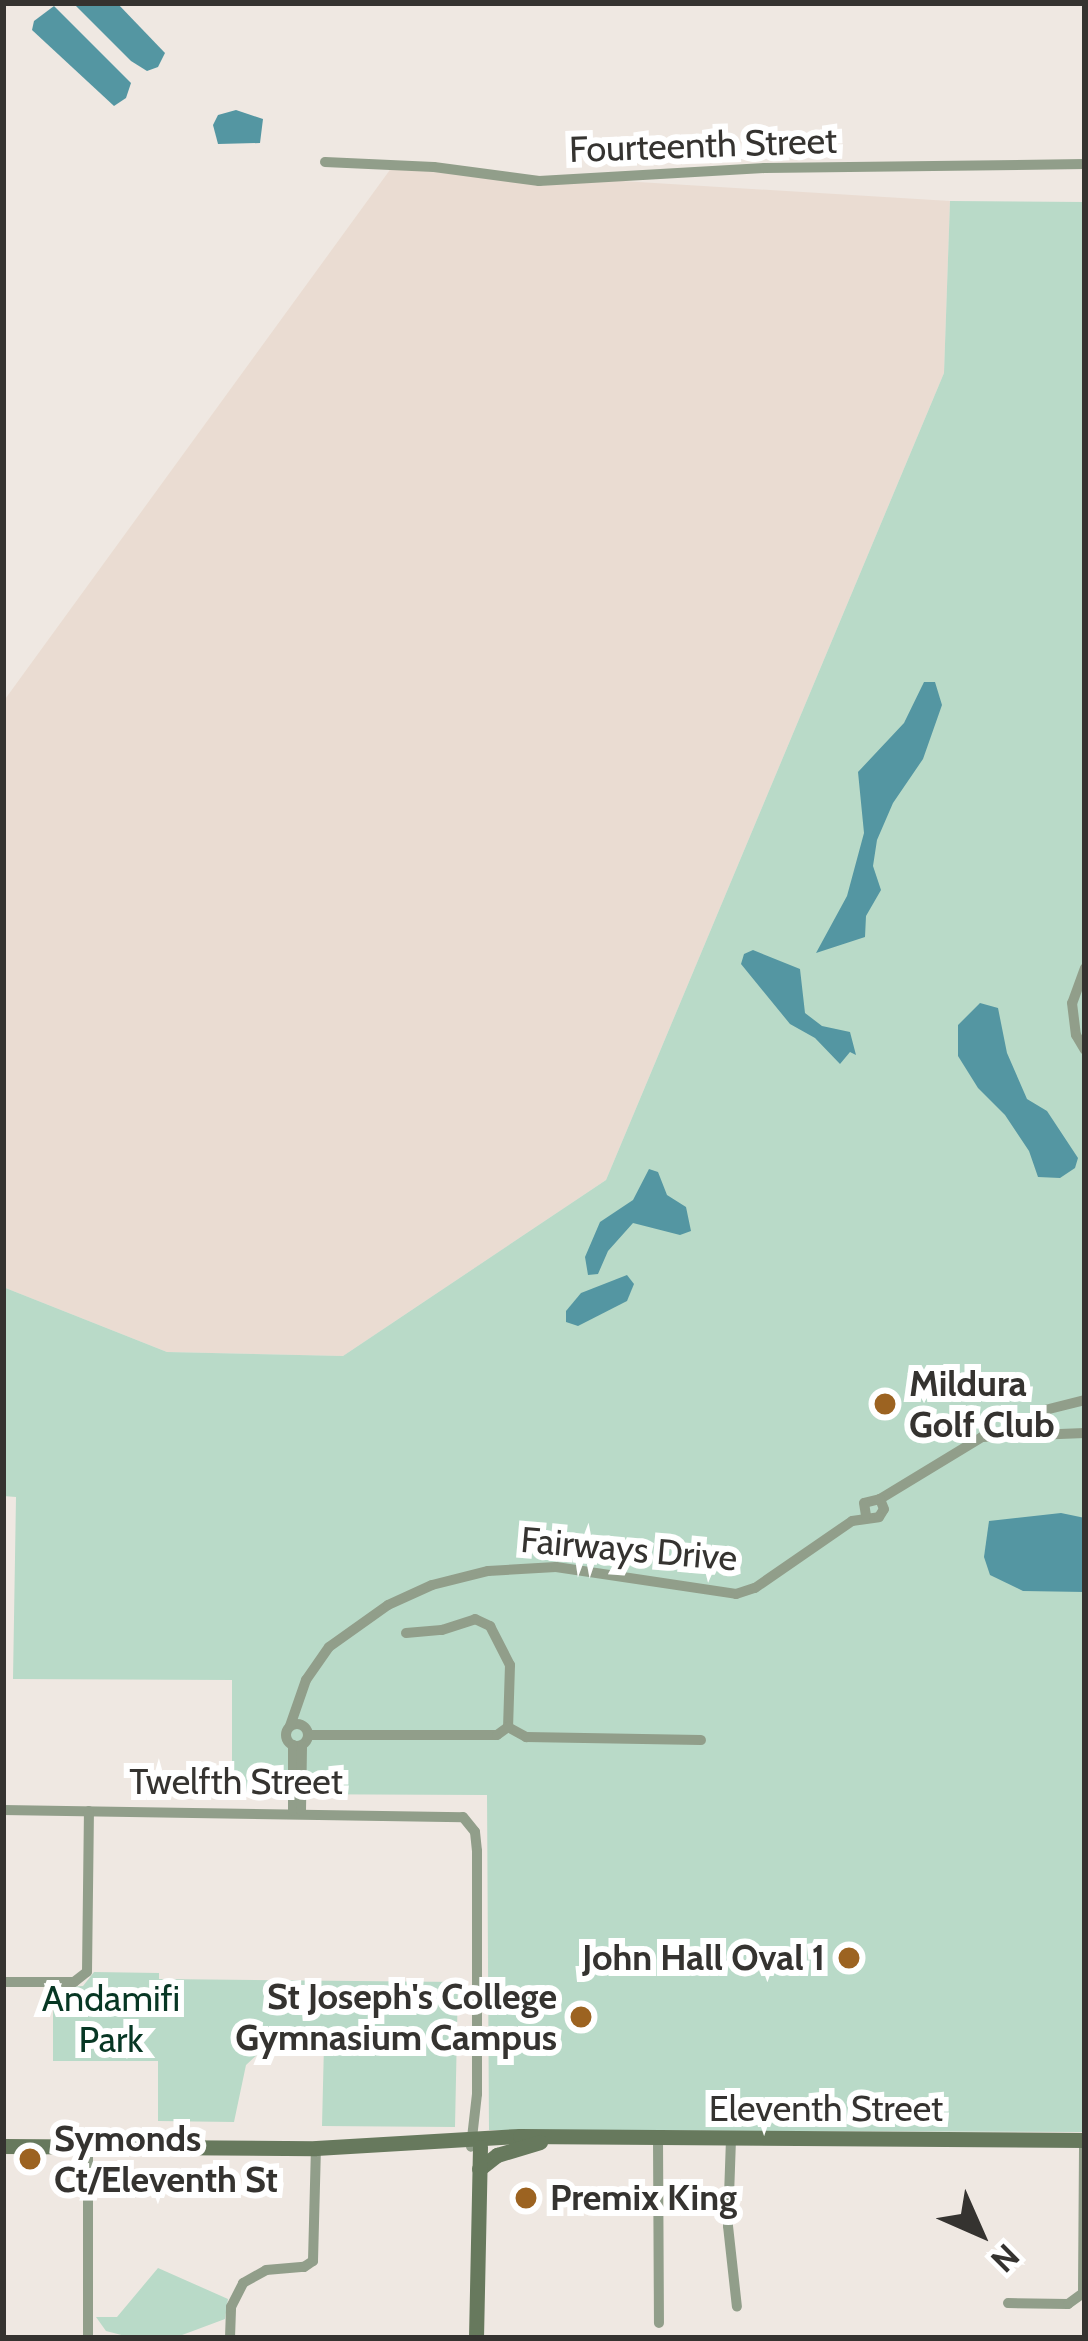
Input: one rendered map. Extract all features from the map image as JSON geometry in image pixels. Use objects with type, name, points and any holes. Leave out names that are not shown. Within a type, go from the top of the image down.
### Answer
[{"type":"main road","name":"Eleventh Street","points":[[3,2146],[316,2148],[566,2139]]},
{"type":"main road","name":"Eleventh Street","points":[[475,2143],[1085,2140]]},
{"type":"main road","points":[[479,2169],[497,2155],[542,2141]]},
{"type":"main road","points":[[475,2143],[476,2194]]},
{"type":"main road","points":[[475,2143],[476,2338]]},
{"type":"street","name":"Fourteenth Street","points":[[325,162],[434,166],[538,181],[765,168],[1085,164]]},
{"type":"street","points":[[1085,968],[1072,1003],[1076,1035],[1085,1050]]},
{"type":"street","points":[[1085,1400],[1037,1412],[1031,1432],[1085,1433]]},
{"type":"street","name":"Fairways Drive","points":[[297,1811],[298,1712],[306,1679],[328,1647],[370,1616],[432,1585],[488,1570],[556,1568],[736,1594],[755,1588],[864,1513],[879,1517],[882,1502],[972,1441],[991,1434],[1031,1432]]},
{"type":"street","points":[[406,1633],[442,1630],[476,1619],[490,1626],[510,1665],[508,1727]]},
{"type":"street","points":[[299,1736],[496,1736],[508,1727]]},
{"type":"street","points":[[508,1727],[526,1737],[701,1740]]},
{"type":"street","name":"Twelfth Street","points":[[3,1810],[452,1814],[466,1820],[477,1840],[475,2143]]},
{"type":"street","points":[[3,1982],[74,1982],[87,1972],[89,1811]]},
{"type":"street","points":[[658,2139],[659,2323]]},
{"type":"street","points":[[731,2139],[728,2226],[737,2308]]},
{"type":"street","points":[[1008,2303],[1068,2304],[1083,2293],[1085,2140]]},
{"type":"street","points":[[88,2146],[88,2338]]},
{"type":"street","points":[[230,2338],[231,2307],[243,2283],[266,2270],[304,2267],[313,2261],[316,2148]]},
{"type":"shaded area","points":[[392,167],[950,201],[944,373],[606,1180],[343,1356],[167,1352],[3,1287],[3,702]]},
{"type":"green space","points":[[950,201],[1085,202],[1085,2132],[489,2130],[487,1795],[232,1794],[232,1680],[13,1679],[16,1497],[3,1496],[3,1287],[167,1352],[343,1356],[606,1180],[944,373]]},
{"type":"green space","name":"Andamifi Park","points":[[94,1972],[159,1973],[159,1979],[458,1982],[455,2127],[322,2126],[324,2044],[271,2042],[246,2065],[234,2122],[158,2121],[158,2061],[53,2061],[53,1988],[83,1986]]},
{"type":"green space","points":[[158,2268],[228,2299],[225,2319],[174,2338],[133,2338],[106,2331],[96,2317],[117,2317]]},
{"type":"water","points":[[73,3],[117,3],[165,53],[158,67],[147,71],[131,61]]},
{"type":"water","points":[[54,6],[131,83],[126,98],[114,106],[32,30],[34,21]]},
{"type":"water","points":[[236,110],[263,119],[260,143],[218,144],[213,125],[218,115]]},
{"type":"water","points":[[924,682],[935,682],[942,705],[923,759],[893,803],[877,840],[873,866],[881,890],[866,916],[865,937],[816,953],[847,896],[864,833],[858,772],[904,723]]},
{"type":"water","points":[[753,950],[800,969],[805,1013],[822,1026],[850,1032],[856,1055],[850,1052],[840,1064],[815,1038],[790,1024],[741,964],[744,954]]},
{"type":"water","points":[[980,1003],[998,1008],[1007,1053],[1027,1099],[1047,1111],[1078,1158],[1075,1168],[1060,1178],[1038,1177],[1029,1151],[958,1056],[958,1025]]},
{"type":"water","points":[[649,1169],[658,1172],[667,1195],[686,1207],[691,1231],[680,1235],[633,1223],[608,1251],[598,1274],[588,1275],[585,1257],[600,1222],[633,1200]]},
{"type":"water","points":[[627,1275],[634,1284],[627,1301],[578,1326],[566,1322],[566,1311],[581,1293]]},
{"type":"water","points":[[1061,1513],[1085,1518],[1085,1592],[1023,1591],[990,1575],[984,1557],[989,1521]]},
{"type":"place","name":"Mildura Golf Club","points":[[885,1404]]},
{"type":"place","name":"John Hall Oval 1","points":[[849,1958]]},
{"type":"place","name":"St Joseph's College Gymnasium Campus","points":[[581,2017]]},
{"type":"place","name":"Symonds Ct/Eleventh St","points":[[30,2159]]},
{"type":"place","name":"Premix King","points":[[526,2198]]}]
